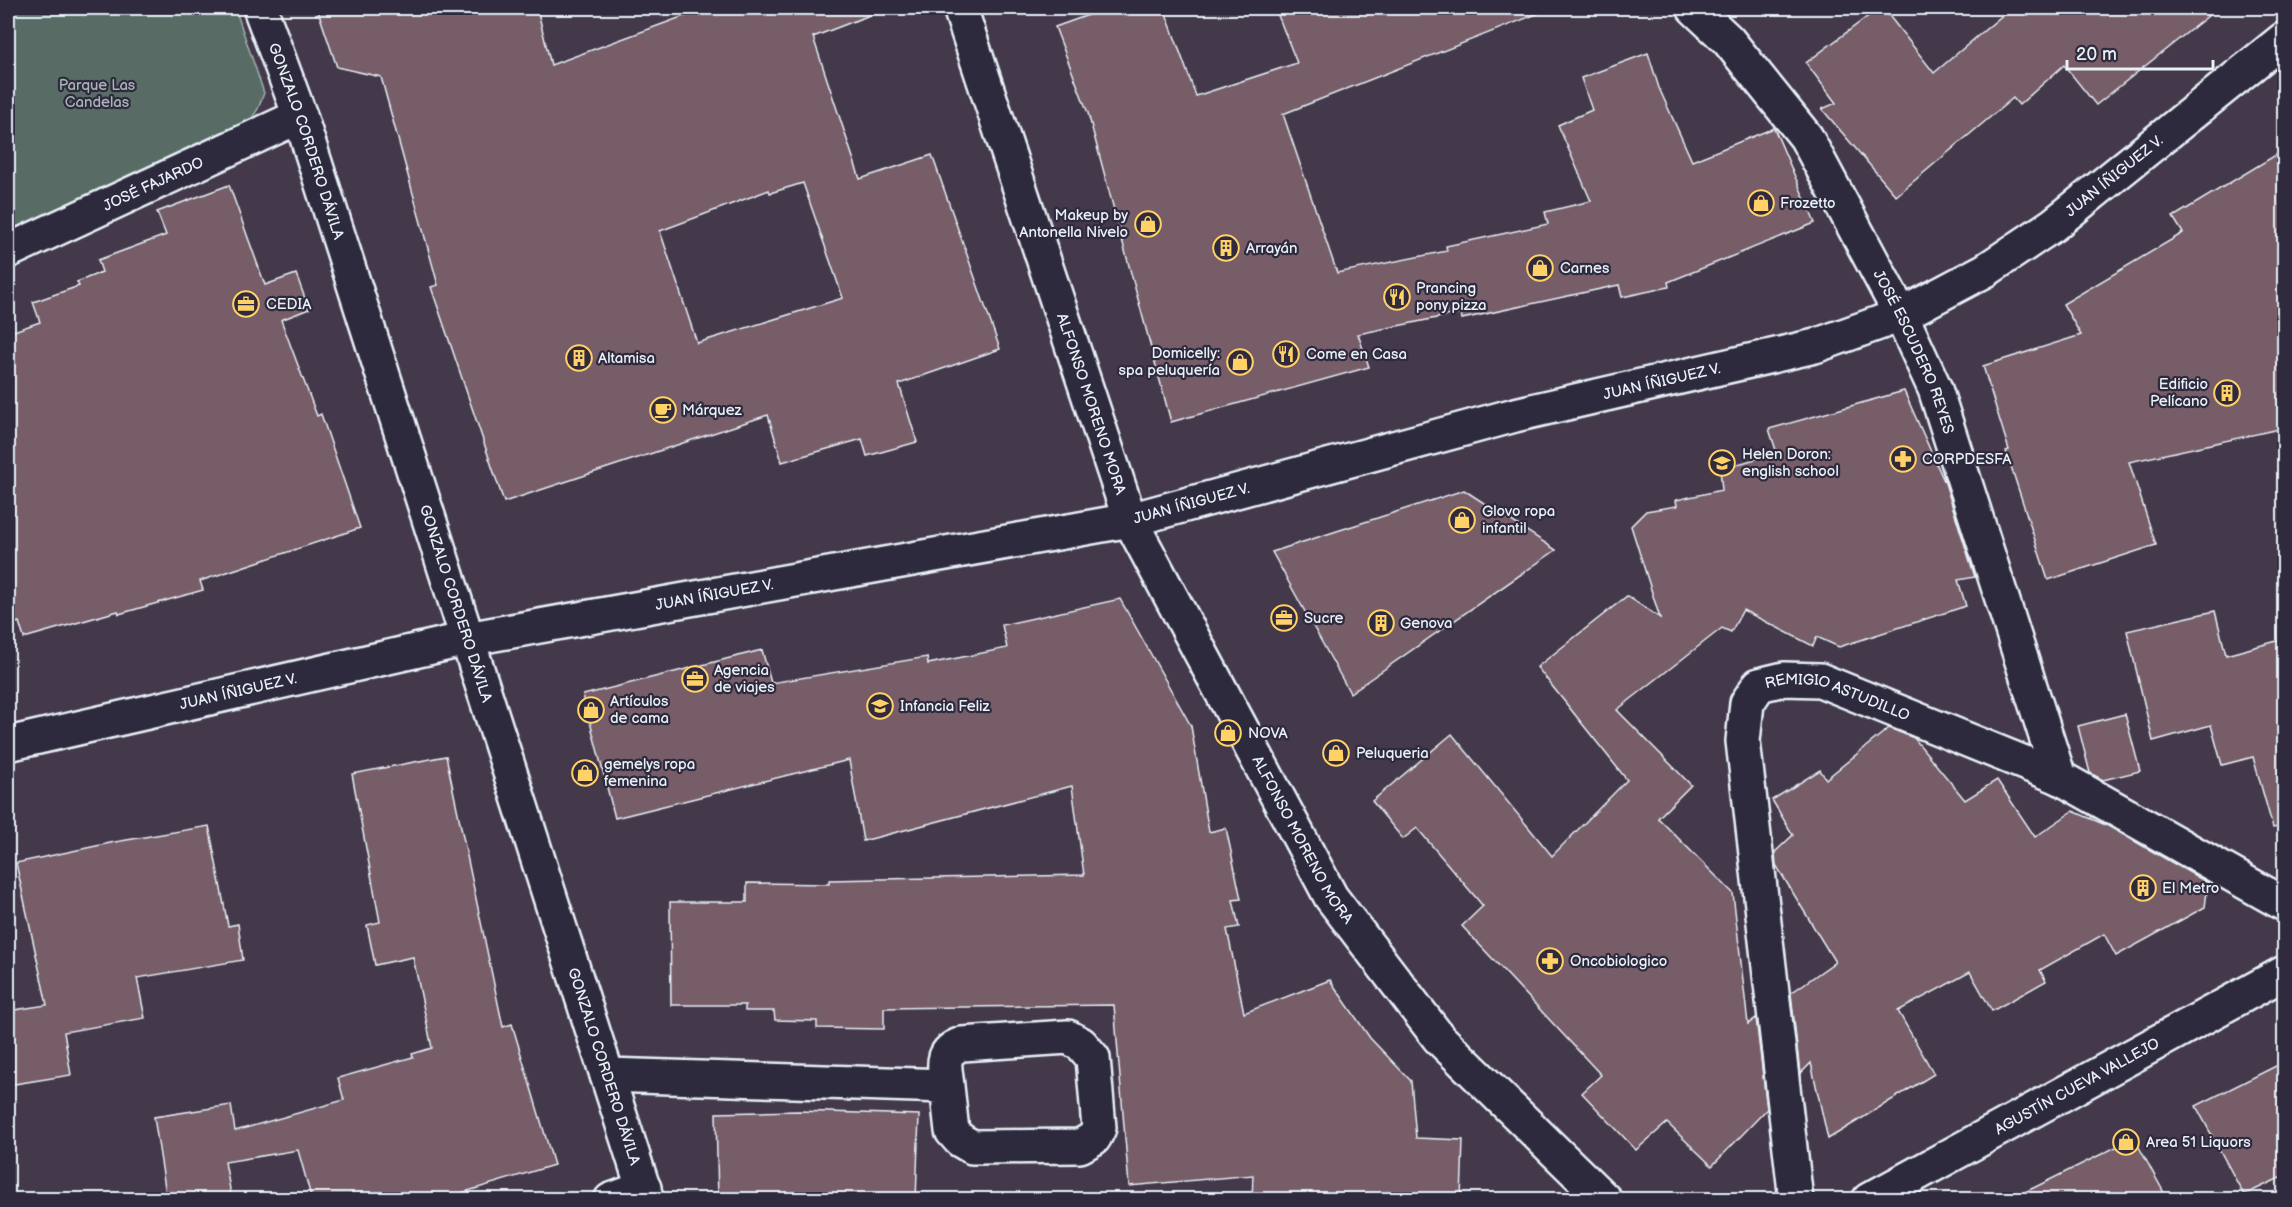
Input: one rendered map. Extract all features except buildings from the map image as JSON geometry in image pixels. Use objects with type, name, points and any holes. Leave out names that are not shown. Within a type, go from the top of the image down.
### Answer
[{"type":"street","name":"GONZALO CORDERO DÁVILA","points":[[260,8],[300,116],[646,1194]]},
{"type":"street","name":"ALFONSO MORENO MORA","points":[[960,8],[1130,520],[1331,897],[1439,1038],[1605,1200]]},
{"type":"street","name":"JOSÉ ESCUDERO REYES","points":[[1694,8],[1728,40],[1806,137],[1901,315],[1935,389],[2058,777]]},
{"type":"street","name":"JUAN ÍÑIGUEZ V.","points":[[8,744],[467,639],[1130,520],[1515,415],[1815,346],[1901,315],[1986,270],[2053,225],[2284,39]]},
{"type":"street","name":"JOSÉ FAJARDO","points":[[8,251],[300,116]]},
{"type":"street","name":"REMIGIO ASTUDILLO","points":[[1796,1200],[1743,741],[1747,703],[1759,685],[1784,679],[1820,680],[2058,777],[2284,904]]},
{"type":"street","name":"AGUSTÍN CUEVA VALLEJO","points":[[1869,1200],[2284,973]]},
{"type":"street","points":[[1068,1037],[1081,1044],[1093,1058],[1099,1128],[1094,1138],[1080,1146],[972,1147],[960,1140],[952,1131],[947,1086],[944,1059],[951,1048],[962,1044],[1068,1037]]},
{"type":"street","points":[[607,1075],[947,1086]]},
{"type":"street","points":[[611,1200],[646,1194]]},
{"type":"green space","name":"Parque Las Candelas","points":[[8,8],[235,8],[264,93],[252,118],[8,231]]},
{"type":"place","name":"Frozetto","points":[[1761,203]]},
{"type":"place","name":"Makeup by Antonella Nivelo","points":[[1148,224]]},
{"type":"place","name":"Arrayán","points":[[1226,248]]},
{"type":"place","name":"Carnes","points":[[1540,268]]},
{"type":"place","name":"Prancing pony pizza","points":[[1397,297]]},
{"type":"place","name":"CEDIA","points":[[246,304]]},
{"type":"place","name":"Come en Casa","points":[[1286,354]]},
{"type":"place","name":"Altamisa","points":[[579,358]]},
{"type":"place","name":"Domicelly: spa peluquería","points":[[1240,362]]},
{"type":"place","name":"Edificio Pelícano","points":[[2227,393]]},
{"type":"place","name":"Márquez","points":[[663,410]]},
{"type":"place","name":"CORPDESFA","points":[[1903,459]]},
{"type":"place","name":"Helen Doron: english school","points":[[1722,463]]},
{"type":"place","name":"Glovo ropa infantil","points":[[1462,520]]},
{"type":"place","name":"Sucre","points":[[1284,618]]},
{"type":"place","name":"Genova","points":[[1381,623]]},
{"type":"place","name":"Agencia de viajes","points":[[695,679]]},
{"type":"place","name":"Infancia Feliz","points":[[880,706]]},
{"type":"place","name":"Artículos de cama","points":[[591,710]]},
{"type":"place","name":"NOVA","points":[[1228,733]]},
{"type":"place","name":"Peluqueria","points":[[1336,753]]},
{"type":"place","name":"gemelys ropa femenina","points":[[585,773]]},
{"type":"place","name":"El Metro","points":[[2143,888]]},
{"type":"place","name":"Oncobiologico","points":[[1550,961]]},
{"type":"place","name":"Area 51 Liquors","points":[[2126,1142]]}]
